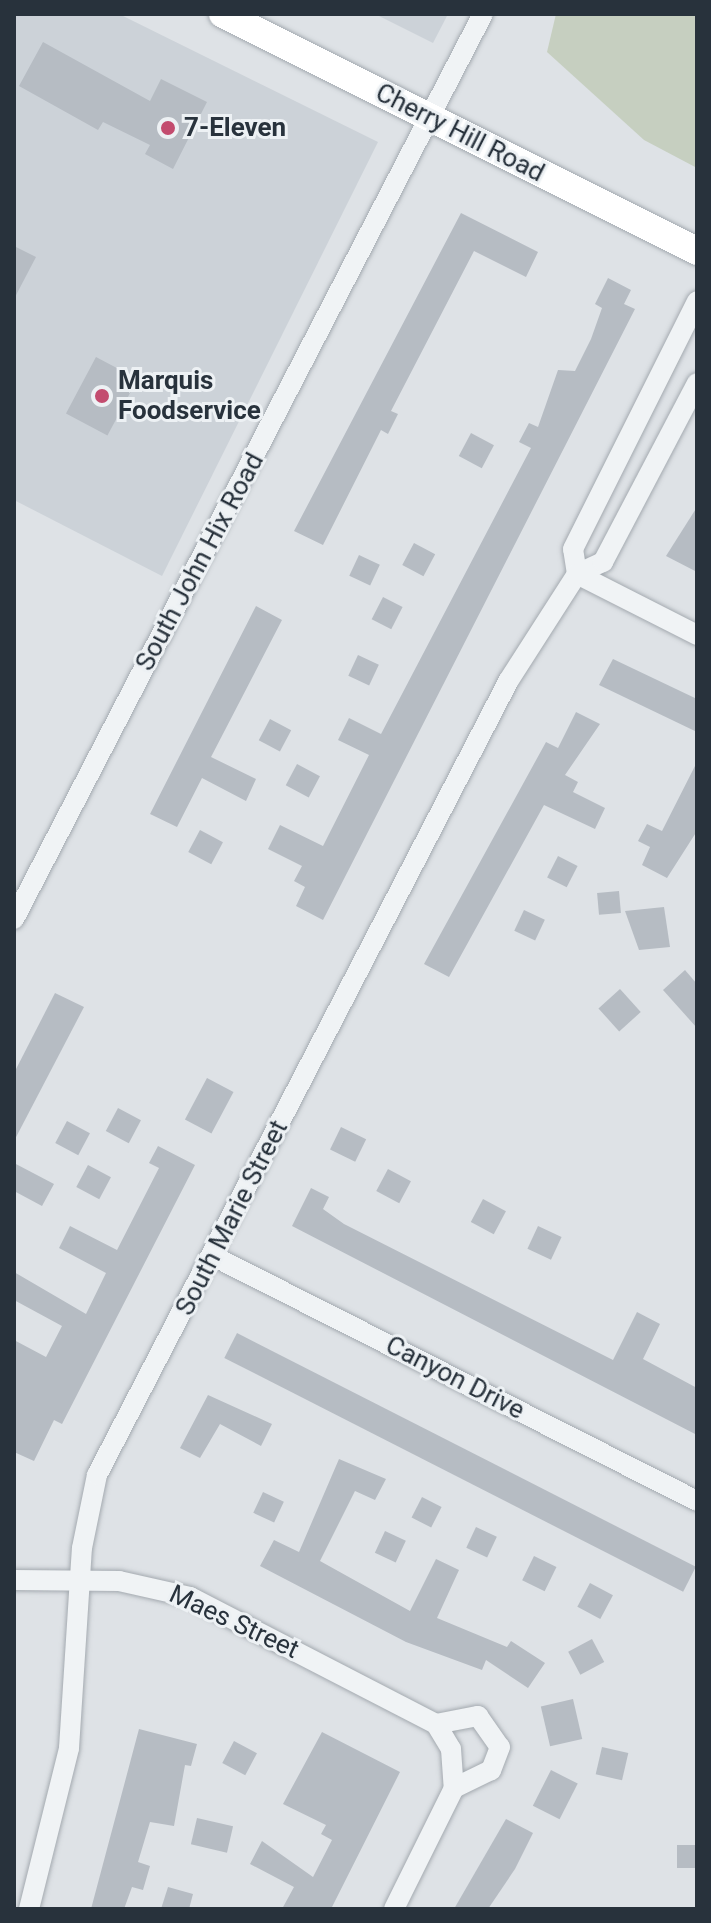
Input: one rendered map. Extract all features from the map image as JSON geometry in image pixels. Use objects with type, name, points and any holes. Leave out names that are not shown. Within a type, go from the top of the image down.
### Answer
[{"type":"main road","name":"Cherry Hill Road","points":[[223,14],[697,251]]},
{"type":"street","name":"South John Hix Road","points":[[14,919],[483,14]]},
{"type":"street","name":"South Marie Street","points":[[577,574],[573,549],[697,301]]},
{"type":"street","name":"South Marie Street","points":[[29,1909],[69,1748],[79,1580],[97,1475],[509,680],[577,574],[603,562],[697,383]]},
{"type":"street","points":[[577,574],[697,635]]},
{"type":"street","name":"Canyon Drive","points":[[213,1256],[697,1501]]},
{"type":"street","name":"Maes Street","points":[[14,1580],[143,1584],[190,1597],[436,1724]]},
{"type":"street","points":[[394,1909],[454,1788],[451,1749],[436,1724],[478,1716],[500,1747],[491,1770],[454,1788]]},
{"type":"shaded area","points":[[14,14],[119,14],[378,142],[162,576],[14,500]]},
{"type":"shaded area","points":[[375,14],[448,14],[433,43]]},
{"type":"green space","points":[[556,14],[697,14],[697,168],[644,140],[547,52]]},
{"type":"building","points":[[43,42],[150,101],[161,79],[207,102],[173,169],[145,154],[150,145],[103,122],[98,130],[19,86]]},
{"type":"building","points":[[461,213],[538,252],[526,277],[474,251],[391,411],[398,414],[388,434],[381,430],[323,545],[294,531]]},
{"type":"building","points":[[14,246],[36,257],[14,299]]},
{"type":"building","points":[[608,278],[631,290],[624,304],[635,309],[323,920],[296,906],[305,887],[294,881],[302,866],[268,849],[280,825],[323,846],[369,755],[338,740],[349,718],[381,734],[531,448],[519,442],[529,423],[538,427],[558,370],[575,371],[591,339],[602,308],[595,304]]},
{"type":"building","name":"Marquis Foodservice","points":[[96,357],[137,379],[107,436],[66,414]]},
{"type":"building","points":[[471,433],[494,445],[482,468],[459,456]]},
{"type":"building","points":[[697,507],[697,572],[666,556]]},
{"type":"building","points":[[414,543],[435,554],[423,576],[402,565]]},
{"type":"building","points":[[359,555],[380,565],[370,586],[349,576]]},
{"type":"building","points":[[383,597],[403,607],[391,629],[372,619]]},
{"type":"building","points":[[256,606],[282,620],[211,757],[256,779],[246,801],[202,778],[177,827],[150,814]]},
{"type":"building","points":[[358,655],[379,665],[369,686],[348,676]]},
{"type":"building","points":[[613,659],[697,699],[697,732],[599,685]]},
{"type":"building","points":[[576,712],[600,724],[565,775],[578,782],[573,792],[605,808],[595,829],[544,805],[449,977],[424,964],[546,742],[558,748]]},
{"type":"building","points":[[270,719],[291,730],[280,751],[259,740]]},
{"type":"building","points":[[697,762],[697,831],[667,878],[642,865],[650,847],[638,841],[647,824],[662,831]]},
{"type":"building","points":[[297,764],[320,776],[309,797],[286,785]]},
{"type":"building","points":[[200,830],[223,842],[211,864],[188,852]]},
{"type":"building","points":[[558,856],[578,866],[567,887],[547,877]]},
{"type":"building","points":[[619,891],[621,913],[599,915],[597,893]]},
{"type":"building","points":[[664,907],[670,947],[639,950],[625,911]]},
{"type":"building","points":[[524,910],[545,920],[535,941],[514,931]]},
{"type":"building","points":[[685,970],[697,984],[697,1028],[663,990]]},
{"type":"building","points":[[620,989],[641,1012],[619,1031],[598,1008]]},
{"type":"building","points":[[55,993],[84,1007],[14,1141],[14,1073]]},
{"type":"building","points":[[207,1078],[233,1092],[211,1134],[185,1119]]},
{"type":"building","points":[[118,1108],[141,1120],[129,1143],[106,1131]]},
{"type":"building","points":[[67,1121],[90,1133],[78,1155],[55,1143]]},
{"type":"building","points":[[341,1127],[366,1139],[355,1162],[330,1149]]},
{"type":"building","points":[[158,1146],[195,1165],[62,1424],[54,1420],[34,1461],[14,1452],[14,1340],[46,1357],[62,1326],[14,1300],[14,1272],[86,1314],[106,1273],[59,1248],[70,1226],[117,1250],[159,1168],[149,1163]]},
{"type":"building","points":[[14,1163],[54,1184],[42,1206],[14,1191]]},
{"type":"building","points":[[88,1165],[111,1177],[99,1199],[76,1187]]},
{"type":"building","points":[[388,1169],[411,1181],[399,1203],[376,1191]]},
{"type":"building","points":[[311,1188],[329,1197],[323,1209],[344,1224],[613,1360],[637,1312],[660,1324],[643,1359],[697,1388],[697,1435],[292,1226]]},
{"type":"building","points":[[483,1199],[506,1211],[494,1234],[471,1222]]},
{"type":"building","points":[[538,1226],[562,1237],[551,1260],[527,1249]]},
{"type":"building","points":[[237,1333],[696,1567],[683,1592],[224,1358]]},
{"type":"building","points":[[208,1395],[272,1424],[261,1446],[220,1424],[200,1458],[180,1448]]},
{"type":"building","points":[[339,1459],[386,1479],[375,1500],[355,1491],[320,1561],[410,1611],[436,1559],[459,1570],[437,1618],[507,1647],[511,1641],[545,1663],[528,1688],[486,1660],[482,1670],[406,1642],[260,1566],[274,1540],[299,1552]]},
{"type":"building","points":[[263,1492],[284,1502],[274,1523],[253,1513]]},
{"type":"building","points":[[422,1497],[442,1507],[431,1527],[412,1517]]},
{"type":"building","points":[[476,1527],[497,1537],[487,1558],[466,1548]]},
{"type":"building","points":[[385,1531],[406,1541],[396,1562],[375,1553]]},
{"type":"building","points":[[534,1556],[556,1567],[545,1591],[522,1580]]},
{"type":"building","points":[[590,1583],[613,1595],[600,1619],[577,1607]]},
{"type":"building","points":[[592,1639],[604,1662],[580,1675],[568,1652]]},
{"type":"building","points":[[573,1699],[582,1739],[550,1746],[541,1706]]},
{"type":"building","points":[[139,1729],[197,1744],[191,1766],[185,1765],[174,1826],[150,1822],[138,1862],[150,1866],[143,1890],[132,1887],[124,1909],[91,1909]]},
{"type":"building","points":[[322,1732],[400,1772],[331,1909],[282,1909],[294,1887],[250,1864],[262,1841],[313,1877],[332,1840],[321,1834],[326,1825],[283,1804]]},
{"type":"building","points":[[234,1741],[257,1753],[245,1775],[222,1763]]},
{"type":"building","points":[[602,1747],[628,1753],[622,1780],[596,1774]]},
{"type":"building","points":[[551,1770],[578,1784],[560,1819],[533,1806]]},
{"type":"building","points":[[197,1818],[233,1826],[227,1853],[191,1844]]},
{"type":"building","points":[[506,1819],[533,1833],[515,1869],[488,1909],[454,1909]]},
{"type":"building","points":[[677,1845],[697,1845],[697,1868],[677,1868]]},
{"type":"building","points":[[168,1887],[193,1894],[189,1909],[161,1909]]},
{"type":"place","name":"7-Eleven","points":[[168,128]]},
{"type":"place","name":"Marquis Foodservice","points":[[102,396]]}]
